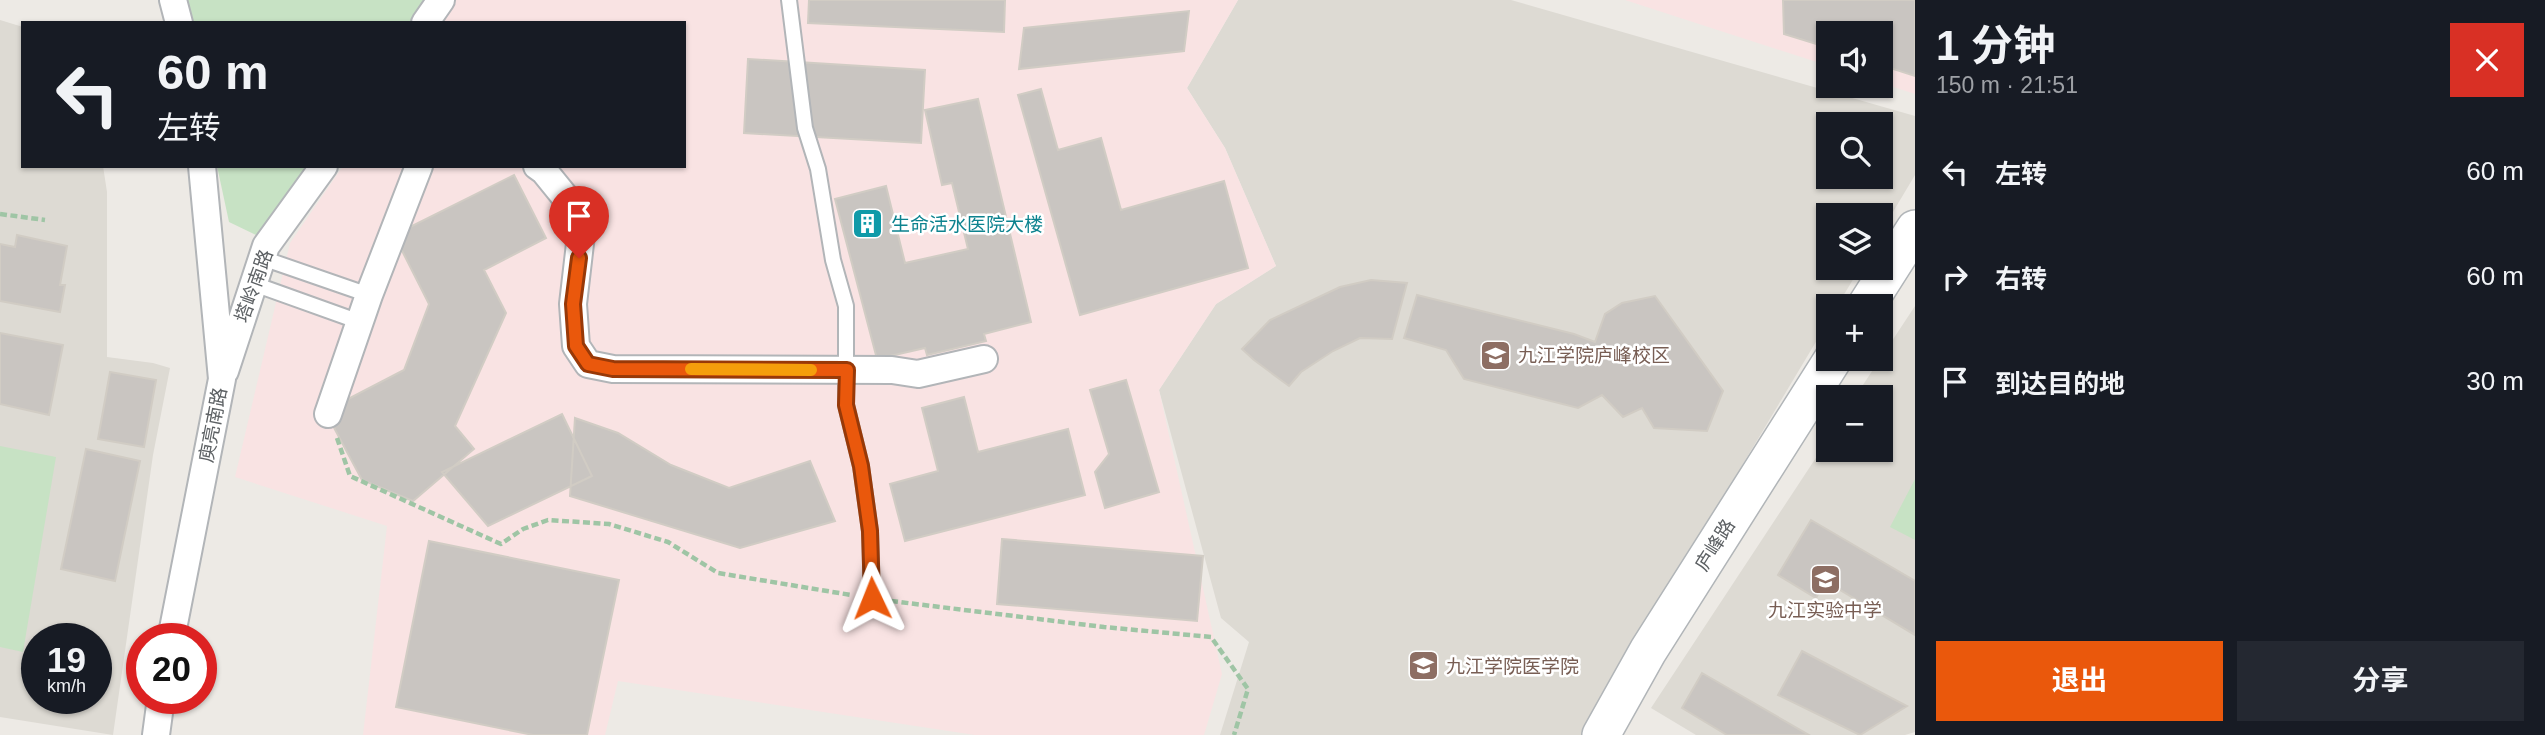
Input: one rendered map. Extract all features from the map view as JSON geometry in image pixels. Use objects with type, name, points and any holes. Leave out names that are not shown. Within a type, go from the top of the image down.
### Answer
[{"type":"main road","points":[[1874,294],[1915,229]]},
{"type":"main road","name":"庐峰路","points":[[1601,735],[1647,651],[1825,371]]},
{"type":"street","points":[[173,0],[178,21]]},
{"type":"street","points":[[426,21],[441,0]]},
{"type":"street","name":"庾亮南路","points":[[174,623],[222,379],[202,168]]},
{"type":"street","name":"塔岭南路","points":[[222,379],[267,246],[323,168]]},
{"type":"street","points":[[328,414],[369,295],[418,168]]},
{"type":"street","points":[[540,168],[570,203],[581,234],[573,304],[576,346],[588,364],[613,369],[892,370],[918,374],[984,359]]},
{"type":"street","points":[[156,735],[159,714]]},
{"type":"lane","points":[[789,0],[804,128],[818,169],[833,260],[846,306],[846,405],[861,466],[870,531],[872,598]]},
{"type":"lane","points":[[262,258],[369,295]]},
{"type":"lane","points":[[254,284],[360,322]]},
{"type":"path","points":[[0,214],[45,220]]},
{"type":"path","points":[[328,414],[351,476],[502,544],[523,529],[548,520],[609,524],[668,542],[719,573],[872,598],[1104,627],[1212,637],[1248,689],[1234,735]]},
{"type":"shaded area","points":[[454,0],[1238,0],[1187,88],[1225,148],[1276,266],[1216,304],[1159,390],[1222,674],[1204,735],[975,735],[618,681],[605,735],[363,735],[387,526],[235,477],[290,243],[342,168],[686,168],[686,21],[442,21]]},
{"type":"shaded area","name":"九江学院庐峰校区","points":[[1238,0],[1511,0],[1816,88],[1816,98],[1852,98],[1915,116],[1915,175],[1893,212],[1893,203],[1816,203],[1816,280],[1853,280],[1844,294],[1816,294],[1816,342],[1581,735],[1220,735],[1249,642],[1221,618],[1159,390],[1216,304],[1276,266],[1225,148],[1187,88]]},
{"type":"shaded area","points":[[1625,0],[1915,0],[1915,94],[1893,87],[1893,21],[1816,21],[1816,62]]},
{"type":"shaded area","points":[[0,20],[21,26],[21,168],[103,168],[107,192],[107,357],[170,368],[153,455],[129,623],[126,623],[126,644],[113,735],[0,717]]},
{"type":"shaded area","name":"九江实验中学","points":[[1915,306],[1915,732],[1905,735],[1696,735],[1651,708],[1816,458],[1816,462],[1893,462],[1893,385],[1863,385],[1872,371],[1893,371],[1893,339]]},
{"type":"green space","points":[[182,0],[430,0],[414,21],[187,21]]},
{"type":"green space","points":[[217,168],[309,168],[260,237],[229,222]]},
{"type":"green space","points":[[0,446],[56,457],[28,623],[21,623],[21,652],[0,647]]},
{"type":"green space","points":[[1915,479],[1915,540],[1890,527]]},
{"type":"building","points":[[809,0],[1005,0],[1004,32],[808,23]]},
{"type":"building","points":[[1783,0],[1915,0],[1915,76],[1893,69],[1893,21],[1816,21],[1816,44],[1784,34]]},
{"type":"building","points":[[1189,11],[1184,51],[1019,69],[1024,28]]},
{"type":"building","points":[[748,59],[925,70],[921,143],[744,133]]},
{"type":"building","points":[[1041,89],[1058,150],[1101,138],[1121,210],[1224,181],[1248,268],[1080,315],[1018,95]]},
{"type":"building","name":"生命活水医院大楼","points":[[978,99],[1031,322],[984,334],[986,341],[927,355],[925,348],[877,359],[835,199],[886,186],[905,263],[968,249],[952,183],[942,185],[925,110]]},
{"type":"building","points":[[514,175],[546,238],[484,270],[506,313],[455,426],[474,449],[413,501],[362,480],[325,411],[404,370],[429,304],[394,235]]},
{"type":"building","points":[[17,235],[67,246],[60,285],[65,285],[60,312],[0,301],[0,244],[15,247]]},
{"type":"building","points":[[1371,280],[1407,283],[1392,339],[1360,338],[1333,351],[1301,372],[1289,386],[1242,349],[1270,320],[1340,287]]},
{"type":"building","points":[[1417,295],[1574,334],[1595,342],[1605,314],[1622,303],[1655,296],[1723,391],[1707,431],[1654,428],[1642,408],[1623,417],[1602,395],[1578,408],[1464,379],[1446,350],[1404,338]]},
{"type":"building","points":[[0,333],[63,345],[49,415],[0,404]]},
{"type":"building","points":[[110,372],[156,380],[144,447],[98,439]]},
{"type":"building","points":[[1126,380],[1159,492],[1105,508],[1095,472],[1109,454],[1090,390]]},
{"type":"building","points":[[964,397],[978,452],[1068,429],[1085,495],[905,541],[890,484],[938,471],[922,408]]},
{"type":"building","points":[[562,414],[592,476],[488,526],[442,472]]},
{"type":"building","points":[[575,418],[618,433],[671,465],[729,488],[810,461],[835,521],[740,548],[570,496]]},
{"type":"building","points":[[86,449],[140,461],[115,581],[61,569]]},
{"type":"building","points":[[1811,520],[1915,581],[1915,635],[1825,581],[1816,598],[1778,575]]},
{"type":"building","points":[[1002,539],[1203,556],[1197,621],[997,604]]},
{"type":"building","points":[[429,541],[619,580],[587,735],[533,735],[396,707]]},
{"type":"building","points":[[1802,651],[1907,706],[1860,735],[1778,695]]},
{"type":"building","points":[[1702,673],[1809,735],[1727,735],[1682,708]]},
{"type":"slow traffic","points":[[691,369],[811,370]]},
{"type":"place","name":"生命活水医院大楼","points":[[868,224]]},
{"type":"place","name":"九江学院庐峰校区","points":[[1495,355]]},
{"type":"place","name":"九江实验中学","points":[[1825,579]]},
{"type":"place","name":"九江学院医学院","points":[[1423,666]]},
{"type":"route","points":[[579,258],[573,304],[576,346],[588,364],[613,369],[847,370],[846,405],[861,466],[870,531],[872,598]]}]
